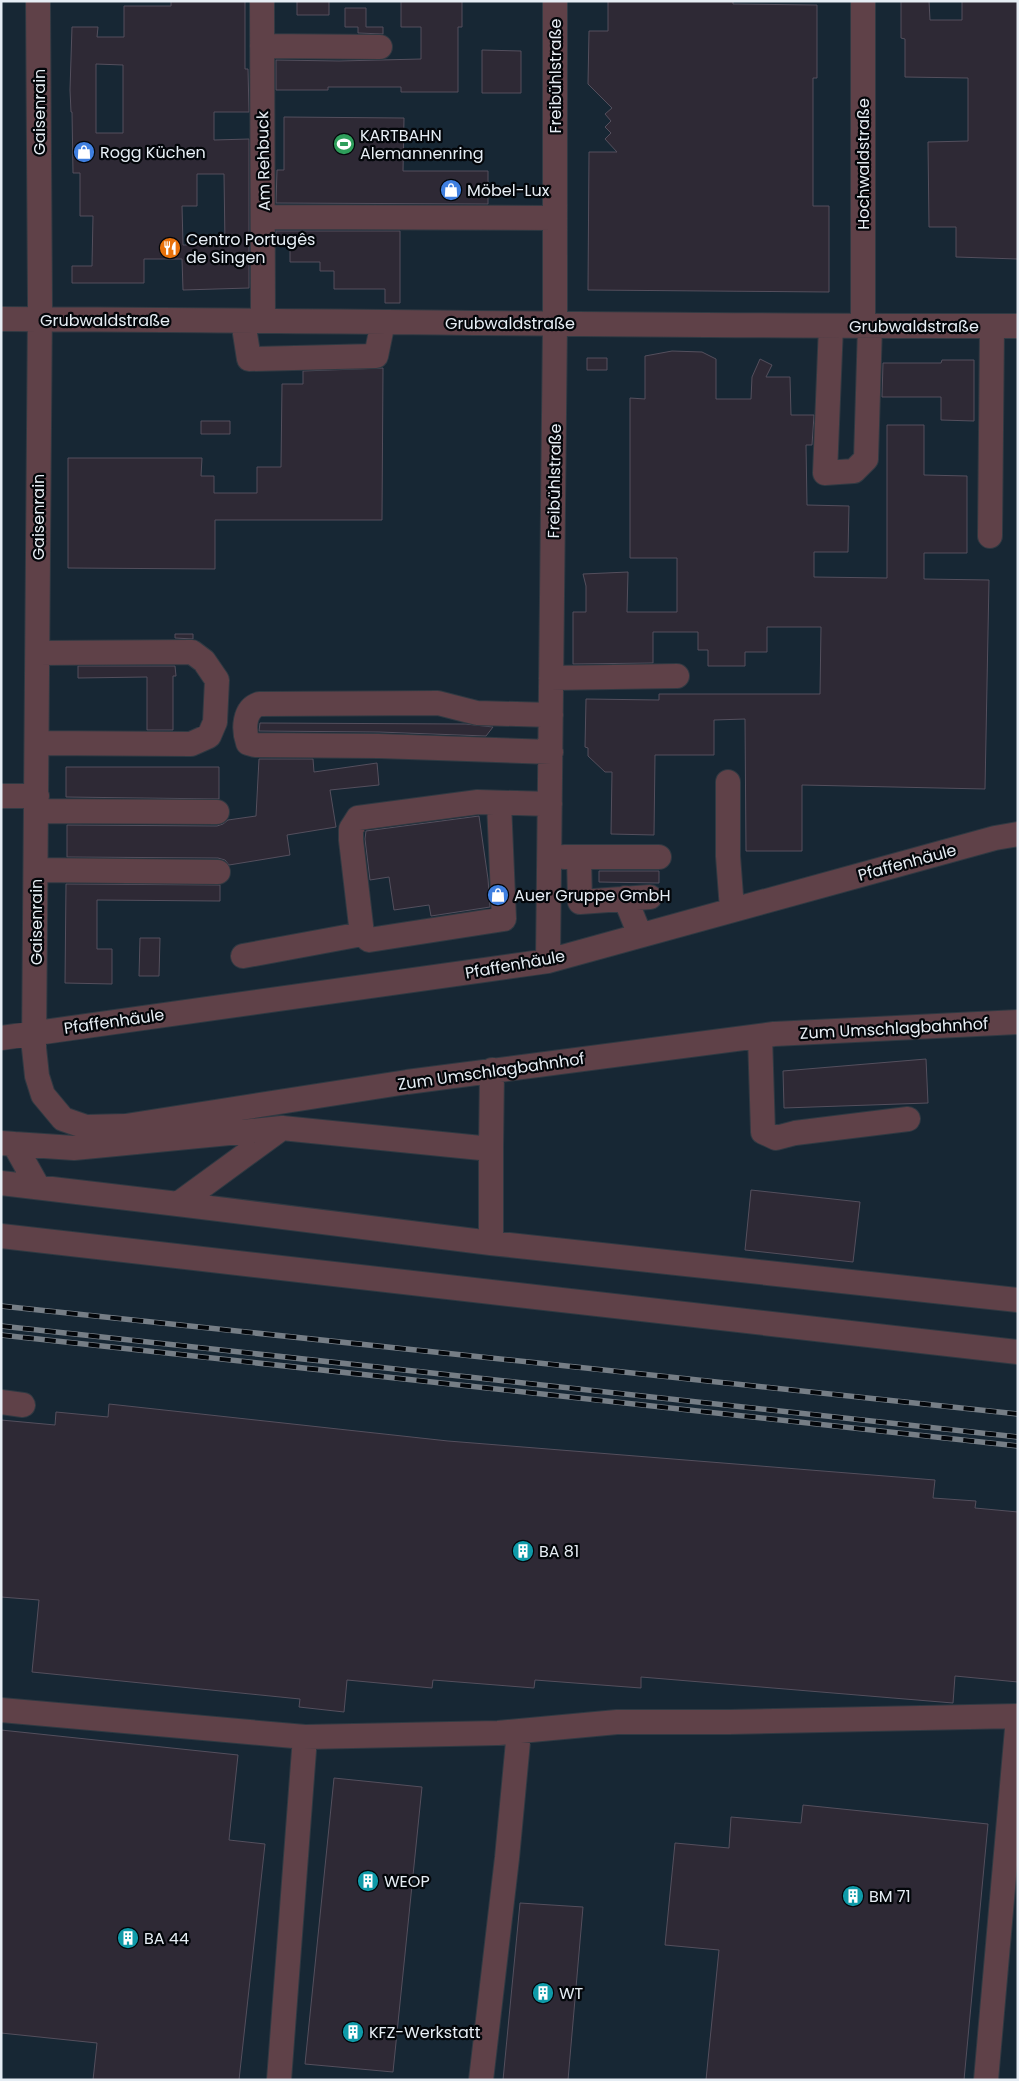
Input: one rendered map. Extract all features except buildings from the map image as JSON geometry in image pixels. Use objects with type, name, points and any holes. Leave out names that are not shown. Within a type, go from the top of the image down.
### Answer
[{"type":"street","name":"Gaisenrain","points":[[36,1032],[40,320],[38,1]]},
{"type":"street","name":"Am Rehbuck","points":[[262,1],[264,217],[249,359],[376,356],[383,322]]},
{"type":"street","name":"Freibühlstraße","points":[[548,961],[556,324],[555,1]]},
{"type":"street","name":"Hochwaldstraße","points":[[832,326],[825,473],[854,471],[866,459],[863,1]]},
{"type":"street","points":[[262,46],[380,47]]},
{"type":"street","points":[[264,217],[555,218]]},
{"type":"street","name":"Grubwaldstraße","points":[[1,319],[1018,326]]},
{"type":"street","points":[[990,536],[992,326]]},
{"type":"street","points":[[37,743],[191,744],[209,736],[216,722],[217,693],[217,680],[204,660],[192,652],[38,653]]},
{"type":"street","points":[[552,678],[677,676]]},
{"type":"street","points":[[551,715],[472,712],[438,703],[318,702],[259,704],[251,708],[247,716],[247,740],[251,745],[255,746],[380,746],[551,752]]},
{"type":"street","points":[[510,750],[512,714]]},
{"type":"street","points":[[728,782],[728,856],[732,909]]},
{"type":"street","points":[[1,796],[37,804],[217,812]]},
{"type":"street","points":[[499,802],[504,919],[369,940],[362,934],[351,840],[351,829],[358,818],[478,802],[499,802],[550,804]]},
{"type":"street","name":"Pfaffenhäule","points":[[1,1038],[548,961],[732,909],[995,838],[1018,834]]},
{"type":"street","points":[[550,857],[660,858]]},
{"type":"street","points":[[579,857],[580,902],[650,897]]},
{"type":"street","points":[[36,870],[218,872]]},
{"type":"street","points":[[625,898],[640,935]]},
{"type":"street","points":[[243,956],[362,934]]},
{"type":"street","name":"Zum Umschlagbahnhof","points":[[36,1032],[34,1048],[37,1076],[43,1095],[63,1119],[86,1127],[126,1126],[492,1070],[760,1036],[1018,1022]]},
{"type":"street","points":[[760,1036],[763,1132],[776,1138],[795,1133],[908,1119]]},
{"type":"street","points":[[491,1243],[492,1070]]},
{"type":"street","points":[[7,1143],[74,1148],[282,1128],[491,1149]]},
{"type":"street","points":[[178,1204],[282,1128]]},
{"type":"street","points":[[7,1143],[38,1187]]},
{"type":"street","points":[[1,1183],[491,1243],[1018,1300]]},
{"type":"street","points":[[1,1236],[1018,1352]]},
{"type":"street","points":[[1,1710],[305,1737],[519,1731],[617,1722],[738,1722],[1018,1717],[986,2080]]},
{"type":"street","points":[[480,2080],[507,1858],[519,1731]]},
{"type":"street","points":[[279,2080],[305,1737]]},
{"type":"shaded area","points":[[1,1],[1018,1],[1018,2080],[1,2080]]},
{"type":"railway","points":[[1,1306],[1018,1414]]},
{"type":"railway","points":[[1,1326],[1018,1437]]},
{"type":"railway","points":[[1,1335],[1018,1446]]},
{"type":"place","name":"KARTBAHN Alemannenring","points":[[344,144]]},
{"type":"place","name":"Rogg Küchen","points":[[84,152]]},
{"type":"place","name":"Möbel-Lux","points":[[451,190]]},
{"type":"place","name":"Centro Portugês de Singen","points":[[170,248]]},
{"type":"place","name":"Auer Gruppe GmbH","points":[[498,895]]},
{"type":"place","name":"BA 81","points":[[523,1551]]},
{"type":"place","name":"WEOP","points":[[368,1881]]},
{"type":"place","name":"BM 71","points":[[853,1896]]},
{"type":"place","name":"BA 44","points":[[128,1938]]},
{"type":"place","name":"WT","points":[[543,1993]]},
{"type":"place","name":"KFZ-Werkstatt","points":[[353,2032]]}]
